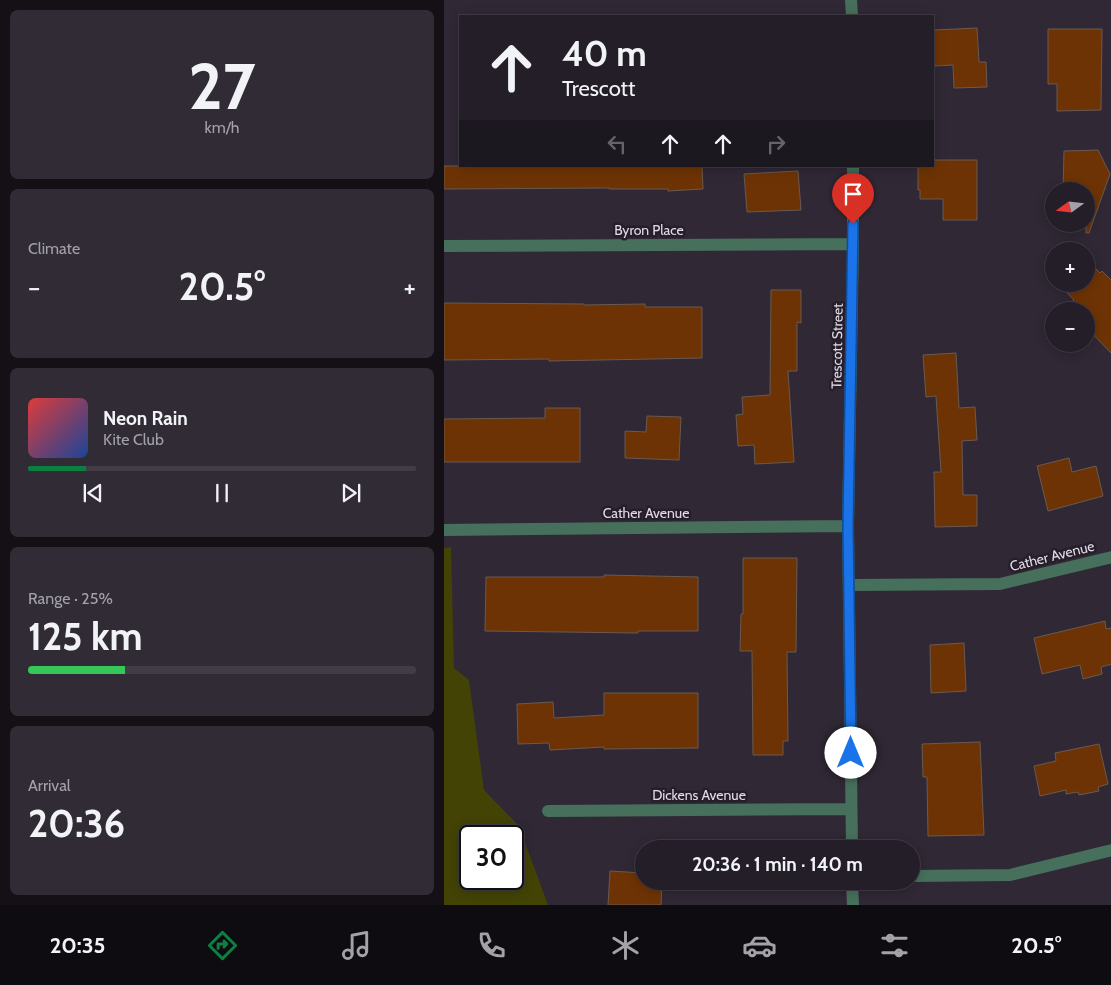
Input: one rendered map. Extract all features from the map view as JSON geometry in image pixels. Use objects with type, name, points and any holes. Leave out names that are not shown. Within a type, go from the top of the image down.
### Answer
[{"type":"street","points":[[851,0],[852,15]]},
{"type":"street","name":"Trescott Street","points":[[850,585],[848,526],[853,167]]},
{"type":"street","name":"Byron Place","points":[[444,246],[853,244]]},
{"type":"street","name":"Cather Avenue","points":[[444,530],[848,526]]},
{"type":"street","name":"Cather Avenue","points":[[850,585],[1000,584],[1111,557]]},
{"type":"street","points":[[850,585],[852,840]]},
{"type":"street","name":"Dickens Avenue","points":[[548,811],[851,809]]},
{"type":"street","points":[[920,876],[1010,875],[1111,850]]},
{"type":"street","points":[[852,890],[852,905]]},
{"type":"shaded area","points":[[451,547],[454,668],[469,680],[484,790],[518,825],[459,825],[459,890],[524,890],[524,840],[548,905],[444,905],[444,548]]},
{"type":"building","points":[[977,28],[979,62],[986,62],[987,87],[954,88],[953,65],[935,66],[934,30]]},
{"type":"building","points":[[1048,29],[1102,29],[1101,110],[1057,111],[1057,84],[1048,84]]},
{"type":"building","points":[[1098,150],[1110,174],[1095,216],[1095,182],[1063,182],[1064,151]]},
{"type":"building","points":[[934,160],[977,160],[977,220],[943,220],[943,199],[920,199],[920,190],[918,190],[918,167],[934,167]]},
{"type":"building","points":[[444,166],[459,166],[702,167],[703,189],[668,191],[668,189],[609,188],[444,189]]},
{"type":"building","points":[[798,171],[801,210],[747,212],[744,174]]},
{"type":"building","points":[[1095,268],[1100,273],[1102,271],[1112,281],[1112,354],[1095,336],[1095,302],[1072,302],[1074,300],[1066,292],[1095,292]]},
{"type":"building","points":[[771,290],[801,290],[801,323],[797,322],[797,371],[788,371],[794,462],[755,464],[754,445],[738,446],[736,415],[743,414],[742,397],[770,395]]},
{"type":"building","points":[[444,303],[645,304],[645,307],[702,307],[702,358],[549,361],[549,359],[444,360]]},
{"type":"building","points":[[956,353],[959,408],[975,407],[977,440],[962,441],[963,495],[977,495],[977,526],[935,527],[934,472],[941,472],[936,396],[926,397],[923,355]]},
{"type":"building","points":[[545,408],[580,408],[580,462],[444,462],[444,419],[545,418]]},
{"type":"building","points":[[647,416],[681,417],[679,460],[625,458],[625,431],[646,432]]},
{"type":"building","points":[[1069,458],[1072,472],[1096,466],[1103,496],[1048,511],[1037,466]]},
{"type":"building","points":[[743,558],[797,558],[796,652],[787,652],[788,741],[783,741],[783,755],[753,755],[752,651],[740,651],[741,614],[743,614]]},
{"type":"building","points":[[604,575],[698,577],[698,631],[638,631],[638,633],[485,631],[486,577],[604,577]]},
{"type":"building","points":[[1105,621],[1106,629],[1112,628],[1112,664],[1101,667],[1102,674],[1083,679],[1080,665],[1042,674],[1034,638]]},
{"type":"building","points":[[964,643],[966,691],[931,693],[930,645]]},
{"type":"building","points":[[604,693],[698,693],[698,748],[604,749],[604,747],[550,750],[549,743],[518,744],[517,704],[553,702],[554,718],[604,715]]},
{"type":"building","points":[[980,742],[984,835],[928,836],[927,777],[923,777],[922,744]]},
{"type":"building","points":[[1099,744],[1108,784],[1098,787],[1099,791],[1079,795],[1078,792],[1066,794],[1066,790],[1040,796],[1034,766],[1056,761],[1055,753]]},
{"type":"building","points":[[610,871],[635,872],[635,890],[662,890],[661,905],[608,905]]},
{"type":"route","points":[[851,753],[848,526],[853,224]]}]
